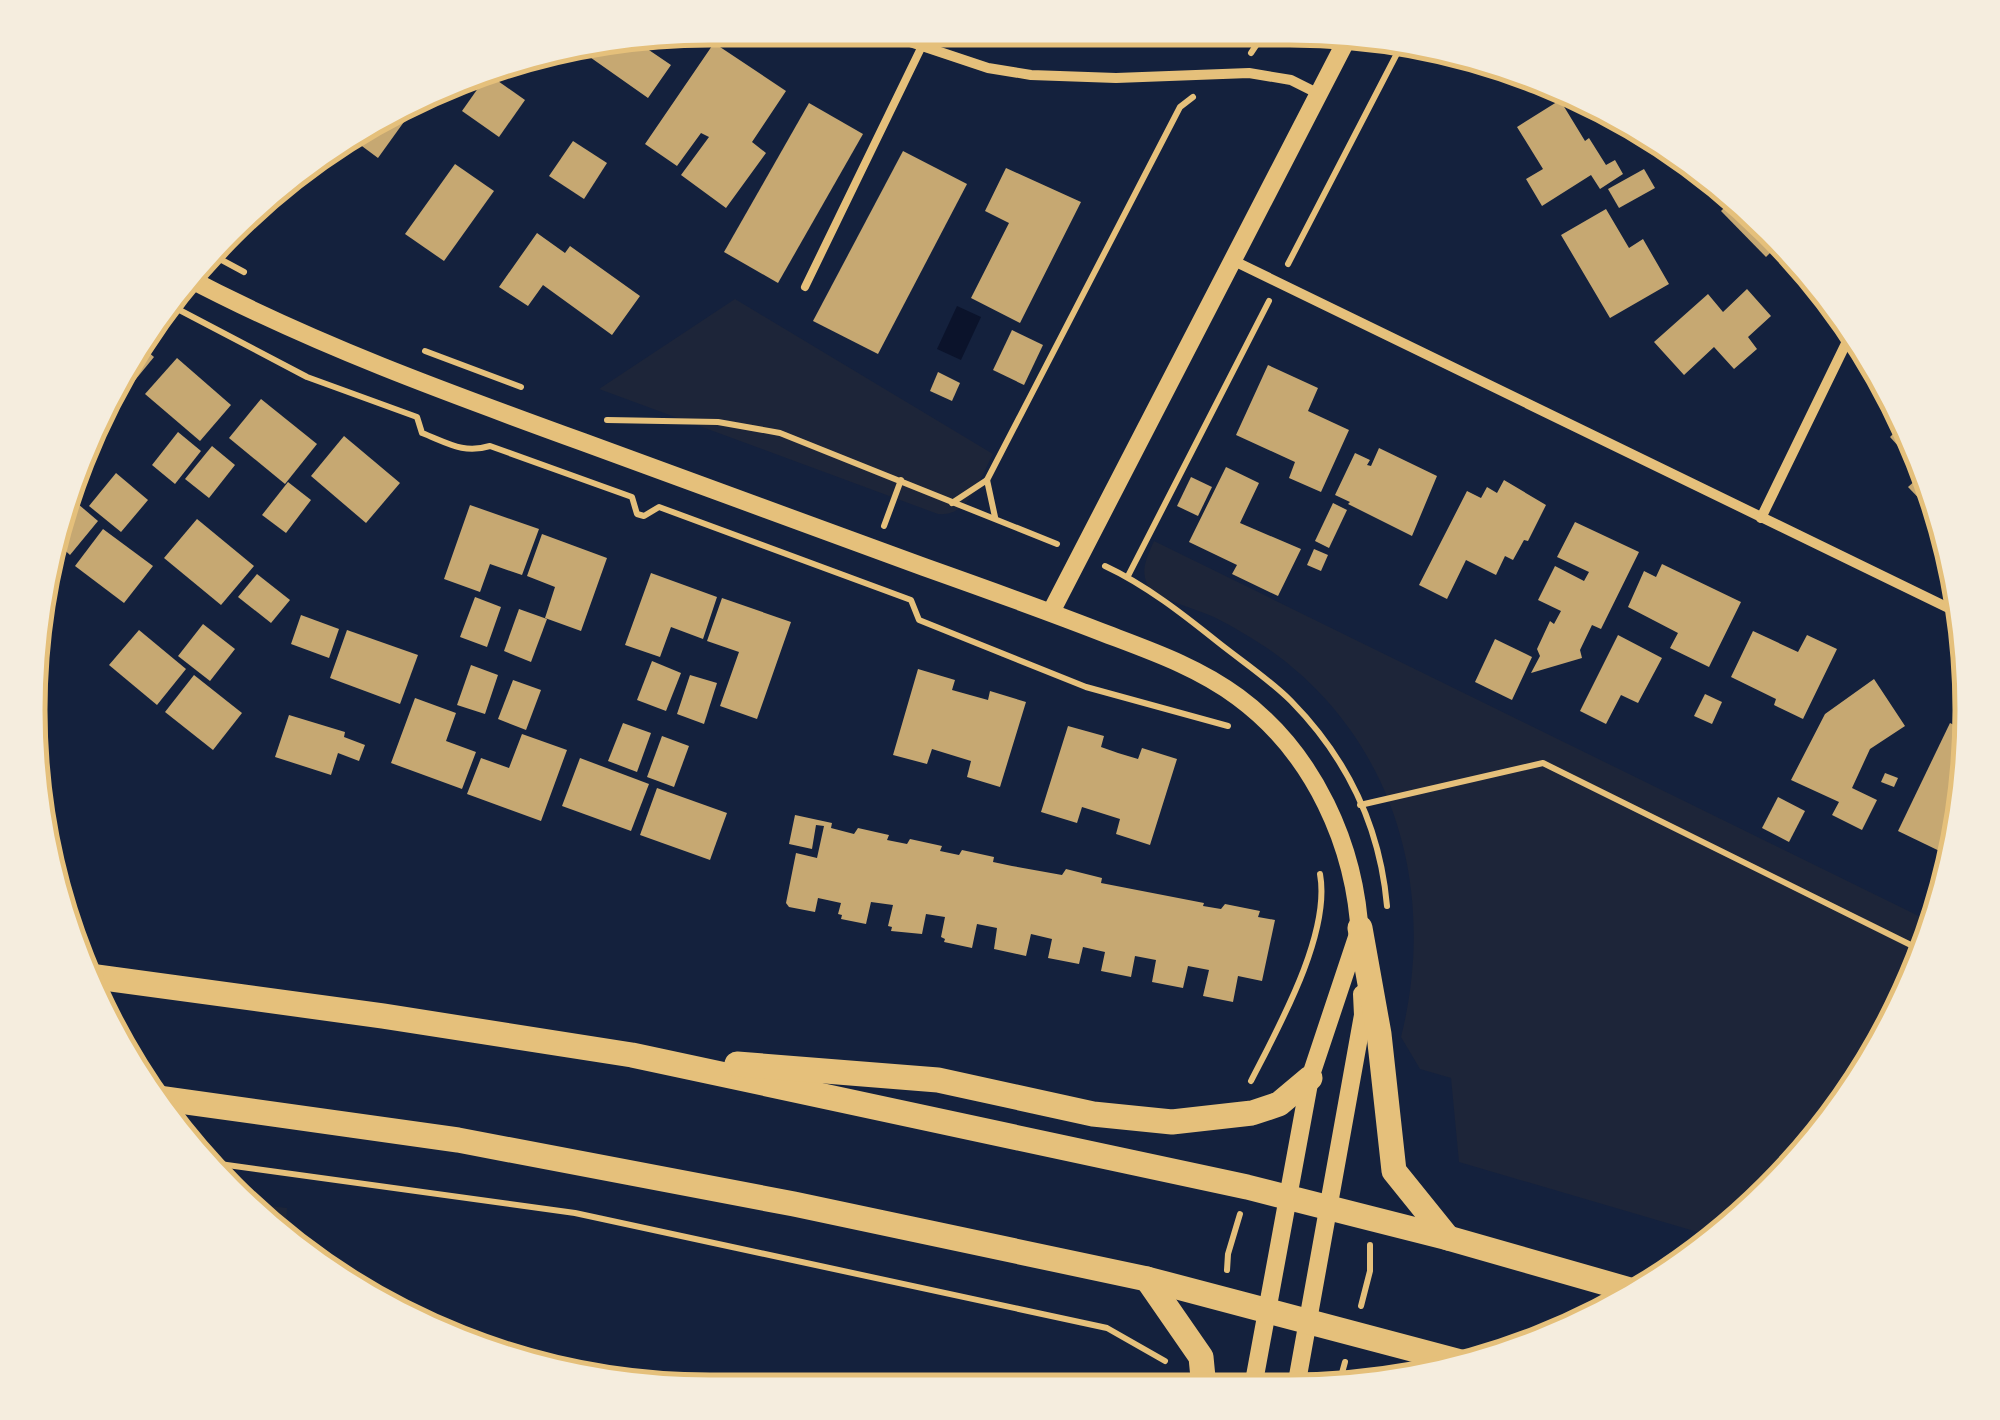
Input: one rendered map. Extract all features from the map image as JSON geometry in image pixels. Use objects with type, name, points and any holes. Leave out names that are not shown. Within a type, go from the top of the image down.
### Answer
[{"type":"main road","points":[[1360,928],[1379,1034],[1394,1171],[1448,1238]]},
{"type":"main road","points":[[102,978],[632,1055],[1288,1198],[1620,1287]]},
{"type":"main road","points":[[632,1055],[938,1080],[1093,1114],[1172,1122],[1266,1109],[1279,1104],[1310,1078]]},
{"type":"main road","points":[[172,1100],[458,1140],[794,1204],[1146,1279],[1441,1357]]},
{"type":"main road","points":[[1146,1279],[1201,1357],[1203,1375]]},
{"type":"street","points":[[922,46],[988,68],[1031,76],[1116,78],[1249,72],[1291,80],[1319,94]]},
{"type":"street","points":[[1051,612],[1343,47]]},
{"type":"street","points":[[1232,260],[1946,607]]},
{"type":"street","points":[[200,284],[314,339],[470,402],[1051,612],[1187,665],[1238,696],[1296,756],[1331,811],[1357,898],[1360,928],[1363,1015],[1298,1375]]},
{"type":"street","points":[[1761,518],[1846,345]]},
{"type":"street","points":[[1255,1375],[1310,1078],[1360,928]]},
{"type":"lane","points":[[805,288],[922,46]]},
{"type":"path","points":[[1128,576],[1397,54]]},
{"type":"path","points":[[952,503],[987,480],[1180,108]]},
{"type":"path","points":[[179,310],[307,377],[417,418],[422,432],[450,444],[473,451],[490,446],[632,497],[638,514],[644,516],[659,507],[911,600],[920,620],[1068,679],[1226,724],[1238,735]]},
{"type":"path","points":[[412,346],[537,393]]},
{"type":"path","points":[[591,414],[609,420],[718,422],[780,433],[1052,542]]},
{"type":"path","points":[[876,549],[901,480]]},
{"type":"path","points":[[987,480],[995,518]]},
{"type":"path","points":[[1331,811],[1543,763],[1911,946]]},
{"type":"path","points":[[1247,1089],[1292,1000],[1321,912],[1322,878],[1317,861]]},
{"type":"path","points":[[226,1165],[575,1213],[1107,1328],[1172,1365]]},
{"type":"shaded area","points":[[735,299],[993,454],[966,503],[949,513],[938,514],[599,389]]},
{"type":"shaded area","points":[[957,306],[981,317],[961,360],[937,349]]},
{"type":"shaded area","points":[[1154,541],[1922,918],[1866,1042],[1818,1115],[1760,1180],[1701,1233],[1459,1162],[1451,1078],[1420,1069],[1401,1037],[1411,982],[1414,927],[1409,873],[1396,821],[1375,771],[1347,726],[1311,684],[1241,632],[1150,590],[1144,571]]},
{"type":"shaded area","points":[[268,1206],[287,1208],[286,1222]]},
{"type":"building","points":[[713,45],[786,91],[752,142],[766,153],[726,208],[681,175],[709,137],[701,133],[677,166],[645,144]]},
{"type":"building","points":[[646,48],[671,65],[648,98],[589,57]]},
{"type":"building","points":[[496,80],[525,100],[499,137],[462,111],[479,87]]},
{"type":"building","points":[[1557,102],[1563,104],[1585,141],[1589,138],[1606,165],[1615,160],[1623,174],[1600,189],[1591,175],[1542,206],[1526,179],[1543,169],[1517,127]]},
{"type":"building","points":[[809,103],[863,134],[778,283],[724,252]]},
{"type":"building","points":[[406,119],[378,158],[360,145]]},
{"type":"building","points":[[573,141],[607,163],[584,199],[549,176]]},
{"type":"building","points":[[903,151],[967,184],[878,354],[813,321]]},
{"type":"building","points":[[455,164],[494,191],[444,261],[405,234]]},
{"type":"building","points":[[1006,168],[1081,202],[1020,323],[971,298],[1009,223],[985,211]]},
{"type":"building","points":[[1644,169],[1655,188],[1619,208],[1608,189]]},
{"type":"building","points":[[1725,207],[1771,252],[1766,257],[1721,211]]},
{"type":"building","points":[[1606,209],[1629,248],[1643,239],[1669,284],[1610,318],[1561,235]]},
{"type":"building","points":[[537,233],[565,253],[570,246],[640,296],[612,335],[543,285],[528,306],[499,287]]},
{"type":"building","points":[[1747,289],[1771,316],[1748,337],[1757,349],[1734,369],[1714,347],[1684,375],[1654,342],[1708,294],[1723,312]]},
{"type":"building","points":[[1012,330],[1043,345],[1024,385],[993,370]]},
{"type":"building","points":[[149,353],[154,357],[128,389]]},
{"type":"building","points":[[177,358],[231,405],[200,441],[145,394]]},
{"type":"building","points":[[1268,365],[1318,388],[1308,411],[1349,430],[1321,492],[1289,478],[1295,462],[1236,435]]},
{"type":"building","points":[[938,372],[960,383],[952,401],[930,391]]},
{"type":"building","points":[[261,399],[317,444],[285,484],[229,438]]},
{"type":"building","points":[[178,432],[201,451],[175,484],[152,465]]},
{"type":"building","points":[[344,436],[400,483],[366,523],[311,476]]},
{"type":"building","points":[[212,446],[235,465],[209,498],[185,479]]},
{"type":"building","points":[[1379,448],[1437,476],[1412,536],[1335,495],[1355,453],[1370,460],[1367,465],[1371,466]]},
{"type":"building","points":[[1226,467],[1259,483],[1240,523],[1301,549],[1278,596],[1232,574],[1237,565],[1189,542]]},
{"type":"building","points":[[116,473],[148,500],[121,532],[89,506]]},
{"type":"building","points":[[1191,477],[1212,487],[1198,516],[1177,506]]},
{"type":"building","points":[[1504,480],[1546,505],[1528,541],[1524,540],[1513,560],[1505,556],[1496,575],[1466,560],[1447,599],[1419,585],[1467,491],[1481,498],[1487,487],[1497,493]]},
{"type":"building","points":[[1914,481],[1921,501],[1908,487]]},
{"type":"building","points":[[288,482],[311,500],[286,533],[262,515]]},
{"type":"building","points":[[1333,503],[1347,510],[1329,548],[1315,541]]},
{"type":"building","points":[[78,504],[98,521],[70,555],[65,550]]},
{"type":"building","points":[[470,505],[539,529],[522,575],[490,564],[480,592],[444,579]]},
{"type":"building","points":[[197,519],[254,566],[221,605],[164,558]]},
{"type":"building","points":[[1575,522],[1639,552],[1601,629],[1592,625],[1580,650],[1582,658],[1531,673],[1550,621],[1554,624],[1561,611],[1538,600],[1555,566],[1584,581],[1589,572],[1557,557]]},
{"type":"building","points":[[103,529],[153,566],[124,603],[75,566]]},
{"type":"building","points":[[542,534],[607,558],[581,631],[545,618],[555,587],[527,576]]},
{"type":"building","points":[[1314,549],[1328,555],[1321,571],[1307,565]]},
{"type":"building","points":[[1662,564],[1741,602],[1709,667],[1670,648],[1678,633],[1628,607],[1644,571],[1656,577]]},
{"type":"building","points":[[651,573],[717,597],[703,639],[671,627],[660,657],[625,645]]},
{"type":"building","points":[[257,574],[290,600],[271,623],[238,597]]},
{"type":"building","points":[[475,597],[501,607],[487,647],[460,637]]},
{"type":"building","points":[[722,598],[791,622],[757,719],[720,706],[739,652],[707,641]]},
{"type":"building","points":[[519,609],[547,619],[531,662],[504,651]]},
{"type":"building","points":[[301,615],[339,629],[329,658],[291,644]]},
{"type":"building","points":[[203,624],[235,649],[210,681],[178,656]]},
{"type":"building","points":[[139,630],[186,669],[157,705],[109,665]]},
{"type":"building","points":[[347,630],[418,655],[400,704],[330,678]]},
{"type":"building","points":[[1753,631],[1798,652],[1807,635],[1837,649],[1803,719],[1774,705],[1776,699],[1731,677]]},
{"type":"building","points":[[1618,635],[1662,658],[1638,703],[1621,695],[1606,724],[1580,711]]},
{"type":"building","points":[[1495,639],[1532,657],[1512,700],[1475,682]]},
{"type":"building","points":[[652,661],[681,673],[666,711],[637,700]]},
{"type":"building","points":[[471,665],[498,675],[485,714],[457,705]]},
{"type":"building","points":[[918,669],[955,680],[952,690],[988,700],[990,691],[1026,702],[1000,787],[967,777],[971,761],[932,749],[927,764],[893,755]]},
{"type":"building","points":[[194,675],[242,713],[213,750],[165,712]]},
{"type":"building","points":[[690,675],[717,683],[704,724],[677,714]]},
{"type":"building","points":[[1874,679],[1905,726],[1870,749],[1852,788],[1877,800],[1862,830],[1832,815],[1839,802],[1791,780],[1825,714]]},
{"type":"building","points":[[513,680],[541,690],[526,730],[498,719]]},
{"type":"building","points":[[1705,694],[1722,702],[1712,724],[1694,716]]},
{"type":"building","points":[[415,698],[456,713],[446,741],[476,752],[462,789],[391,763]]},
{"type":"building","points":[[289,715],[345,732],[344,737],[365,745],[359,761],[338,753],[331,775],[275,757]]},
{"type":"building","points":[[623,723],[651,733],[637,772],[608,761]]},
{"type":"building","points":[[1950,723],[1955,725],[1949,797],[1939,851],[1898,831]]},
{"type":"building","points":[[1068,726],[1104,736],[1101,747],[1118,753],[1138,759],[1142,748],[1177,759],[1150,845],[1116,834],[1120,819],[1082,807],[1077,823],[1041,812]]},
{"type":"building","points":[[522,734],[567,750],[541,821],[467,794],[481,758],[509,768]]},
{"type":"building","points":[[662,736],[689,746],[674,787],[647,777]]},
{"type":"building","points":[[580,758],[649,784],[631,831],[562,806]]},
{"type":"building","points":[[1885,773],[1898,778],[1894,787],[1881,782]]},
{"type":"building","points":[[657,788],[727,813],[710,860],[640,835]]},
{"type":"building","points":[[1778,797],[1805,811],[1789,842],[1762,828]]},
{"type":"building","points":[[795,815],[832,823],[831,828],[854,834],[858,828],[889,835],[887,840],[907,844],[910,839],[942,846],[940,851],[959,855],[962,850],[994,857],[993,862],[1012,866],[1062,875],[1066,869],[1102,878],[1101,883],[1204,903],[1203,906],[1221,909],[1225,904],[1260,911],[1258,917],[1275,920],[1262,981],[1238,976],[1233,1002],[1203,996],[1209,970],[1188,966],[1183,988],[1152,982],[1156,960],[1135,956],[1131,977],[1101,971],[1105,952],[1083,947],[1079,964],[1048,958],[1052,939],[1031,934],[1026,956],[994,949],[997,928],[977,924],[972,948],[944,942],[941,937],[945,917],[926,914],[922,934],[891,931],[888,926],[893,905],[871,902],[866,924],[841,919],[841,903],[818,898],[815,912],[789,907],[786,903],[796,853],[817,858],[824,826],[816,825],[812,849],[789,844]]}]
